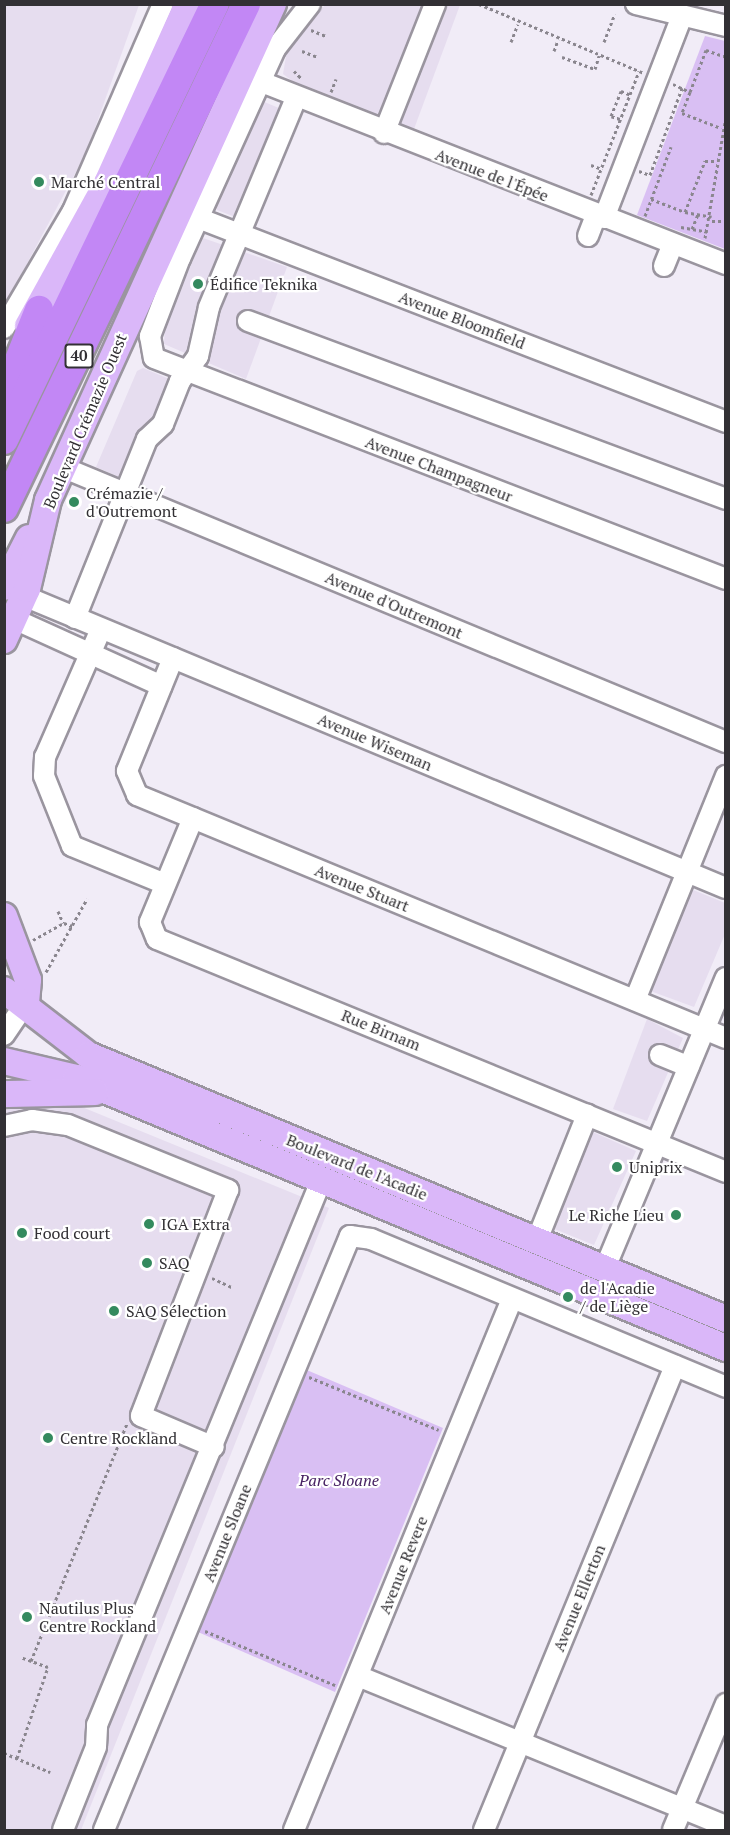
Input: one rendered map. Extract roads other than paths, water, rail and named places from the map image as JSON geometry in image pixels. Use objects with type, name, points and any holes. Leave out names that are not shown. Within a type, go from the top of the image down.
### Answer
[{"type":"highway","name":"40","points":[[4,441],[215,4]]},
{"type":"highway","name":"40","points":[[4,508],[246,4]]},
{"type":"highway","points":[[4,397],[39,310]]},
{"type":"main road","points":[[4,359],[39,310],[113,171],[188,4]]},
{"type":"main road","name":"Boulevard Crémazie Ouest","points":[[12,610],[48,500],[62,467],[273,4]]},
{"type":"main road","points":[[4,916],[28,980],[15,996]]},
{"type":"main road","name":"Boulevard de l'Acadie","points":[[15,996],[54,1034],[88,1056],[726,1318]]},
{"type":"main road","name":"Boulevard de l'Acadie","points":[[4,1061],[56,1070],[102,1092],[726,1348]]},
{"type":"main road","points":[[4,1094],[102,1092]]},
{"type":"street","points":[[4,328],[73,211],[163,4]]},
{"type":"street","name":"Boulevard Crémazie Ouest","points":[[154,358],[150,336],[180,258],[281,38],[310,4]]},
{"type":"street","points":[[384,133],[435,4]]},
{"type":"street","points":[[636,4],[726,26]]},
{"type":"street","points":[[588,236],[596,211],[682,16]]},
{"type":"street","name":"Avenue de l'Épée","points":[[260,81],[384,133],[596,211],[662,251],[726,264]]},
{"type":"street","points":[[75,618],[147,439],[163,423],[187,373],[240,234],[296,98]]},
{"type":"street","name":"Avenue Bloomfield","points":[[198,218],[726,422]]},
{"type":"street","name":"Boulevard Crémazie Ouest","points":[[135,306],[180,258]]},
{"type":"street","points":[[248,321],[726,499]]},
{"type":"street","name":"Avenue Champagneur","points":[[154,358],[187,373],[726,579]]},
{"type":"street","name":"Avenue d'Outremont","points":[[62,467],[726,742]]},
{"type":"street","points":[[12,610],[162,686]]},
{"type":"street","name":"Avenue Wiseman","points":[[12,610],[75,618],[726,888]]},
{"type":"street","points":[[101,629],[45,757],[44,776],[72,846],[165,885]]},
{"type":"street","name":"Avenue Stuart","points":[[173,658],[127,780],[137,795],[726,1038]]},
{"type":"street","points":[[635,1000],[726,776]]},
{"type":"street","name":"Rue Birnam","points":[[193,818],[150,922],[157,939],[726,1172]]},
{"type":"street","points":[[605,1268],[726,978]]},
{"type":"street","points":[[4,1035],[15,996]]},
{"type":"street","points":[[660,1055],[689,1067]]},
{"type":"street","points":[[537,1240],[587,1115]]},
{"type":"street","points":[[4,1126],[32,1120],[68,1125],[228,1190],[141,1416],[214,1446]]},
{"type":"street","points":[[63,1830],[96,1748],[97,1725],[214,1446],[321,1181]]},
{"type":"street","name":"Avenue Sloane","points":[[104,1830],[350,1236],[371,1239],[512,1299]]},
{"type":"street","points":[[512,1299],[726,1387]]},
{"type":"street","name":"Avenue Revere","points":[[294,1830],[512,1299]]},
{"type":"street","name":"Avenue Ellerton","points":[[484,1830],[675,1366]]},
{"type":"street","points":[[358,1676],[726,1826]]},
{"type":"street","points":[[673,1830],[726,1704]]},
{"type":"place","name":"Marché Central","points":[[39,182]]},
{"type":"place","name":"Édifice Teknika","points":[[198,284]]},
{"type":"place","name":"Crémazie / d'Outremont","points":[[74,502]]},
{"type":"place","name":"Uniprix","points":[[617,1167]]},
{"type":"place","name":"Le Riche Lieu","points":[[676,1215]]},
{"type":"place","name":"IGA Extra","points":[[149,1224]]},
{"type":"place","name":"Food court","points":[[22,1233]]},
{"type":"place","name":"SAQ","points":[[147,1263]]},
{"type":"place","name":"de l'Acadie / de Liège","points":[[568,1297]]},
{"type":"place","name":"SAQ Sélection","points":[[114,1311]]},
{"type":"place","name":"Centre Rockland","points":[[48,1438]]},
{"type":"place","name":"Nautilus Plus Centre Rockland","points":[[27,1617]]},
{"type":"park label","name":"Parc Sloane","points":[[339,1480]]}]
